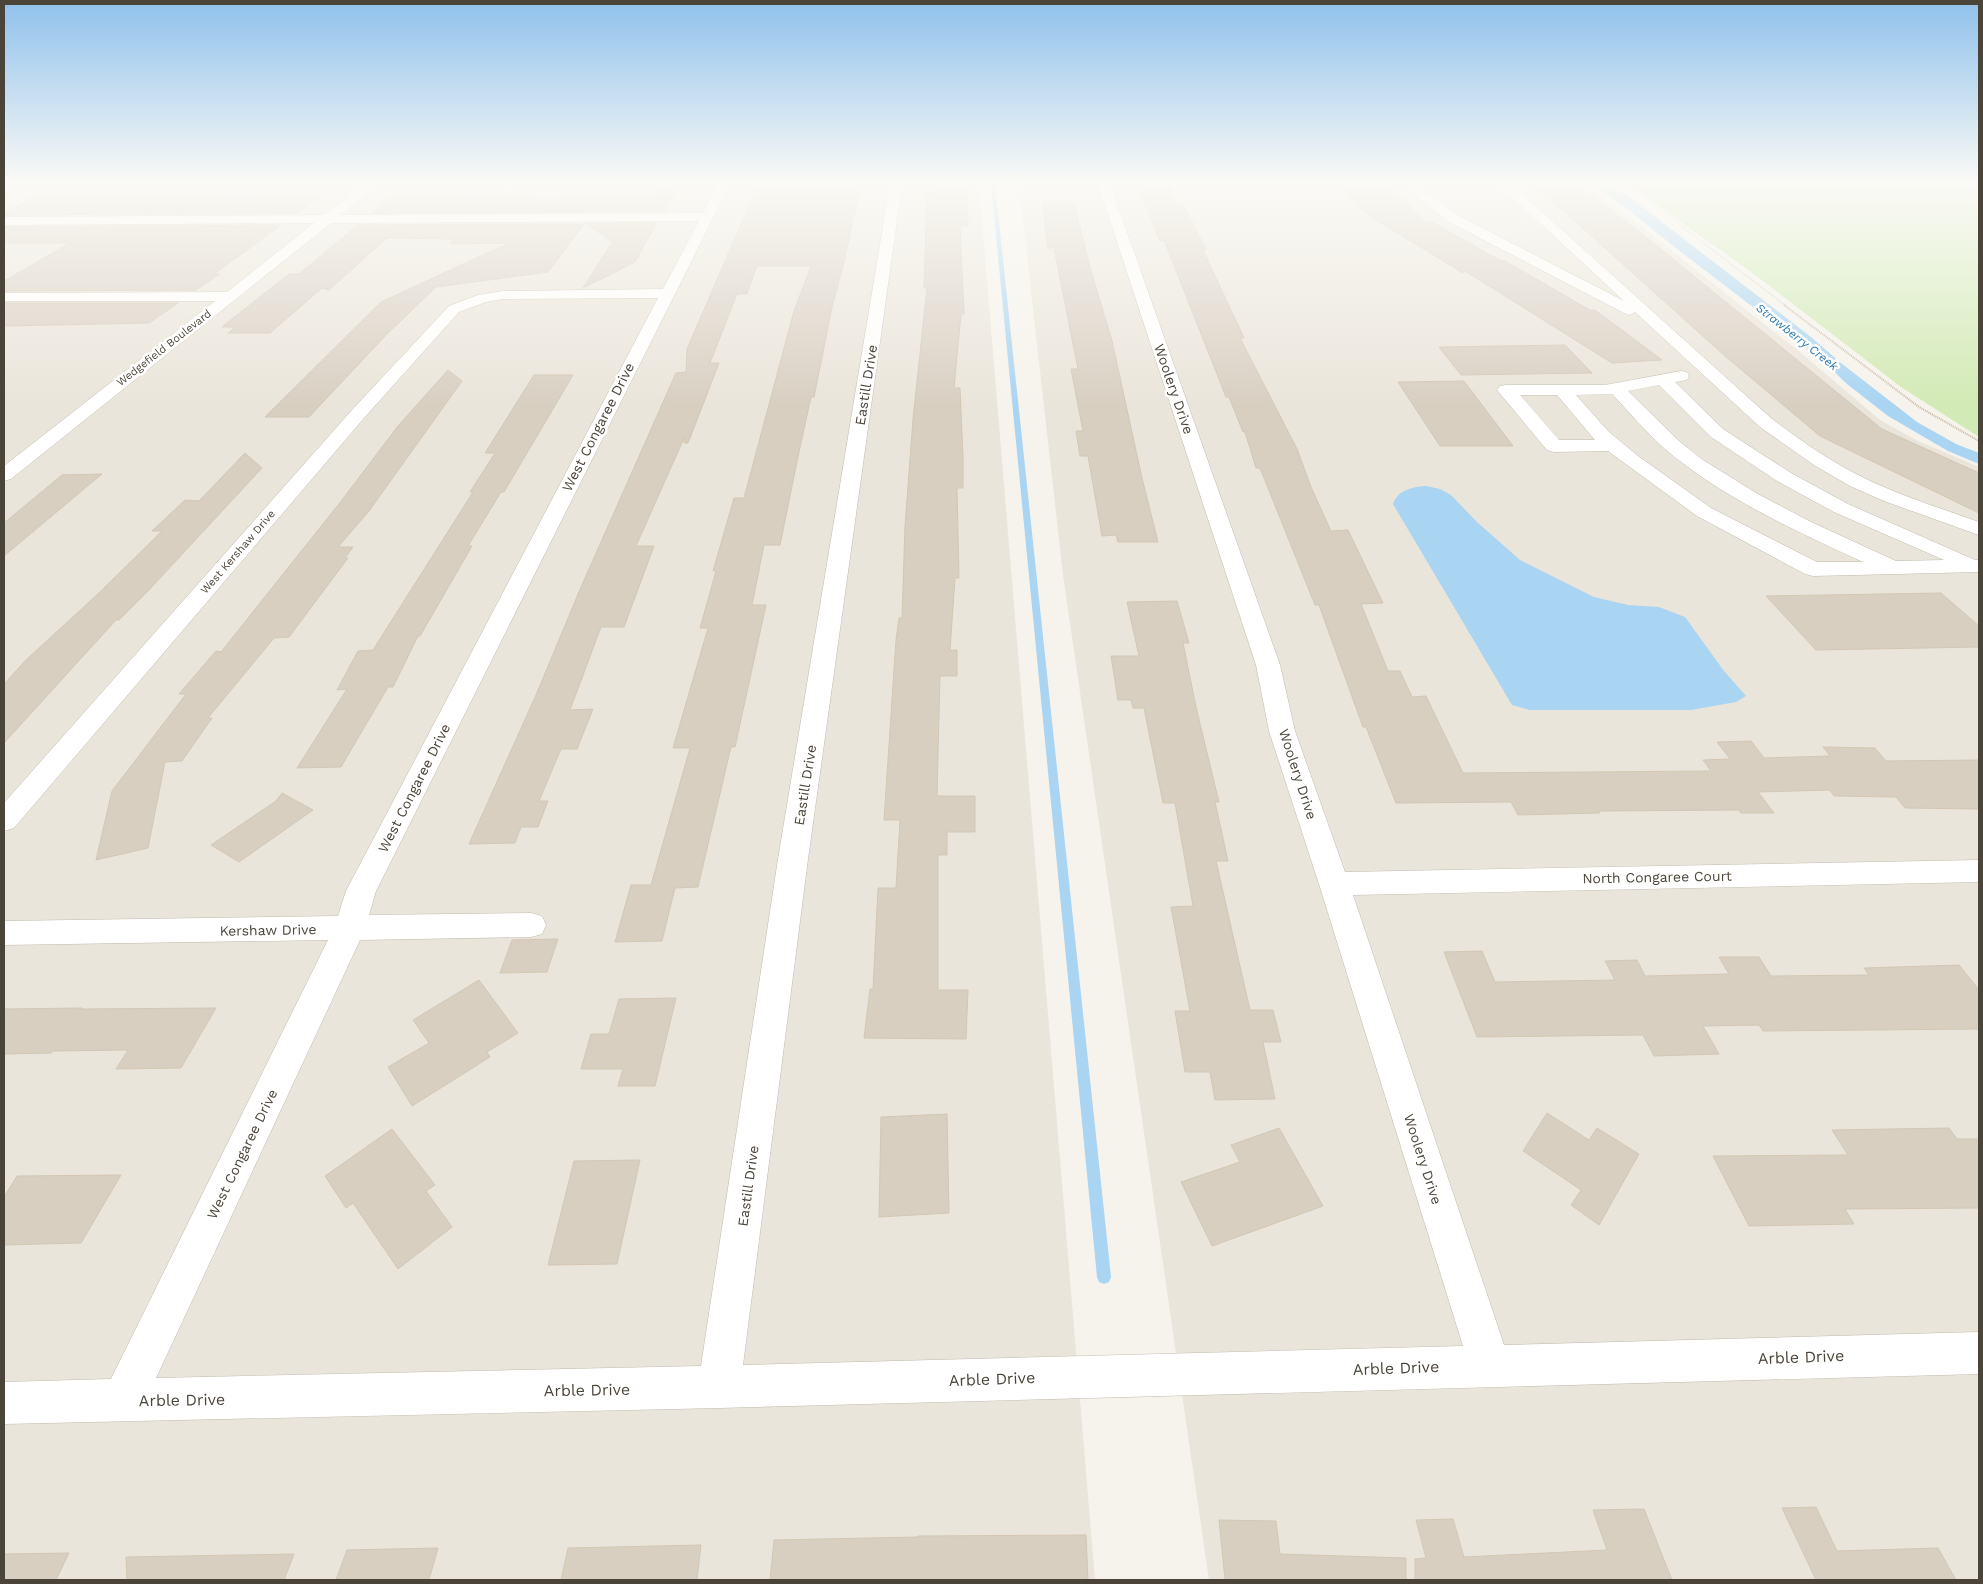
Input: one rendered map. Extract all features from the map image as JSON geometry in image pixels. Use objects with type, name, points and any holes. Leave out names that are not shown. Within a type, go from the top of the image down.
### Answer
[{"type":"street","name":"Wedgefield Boulevard","points":[[4,475],[278,258]]},
{"type":"street","name":"West Congaree Drive","points":[[124,1401],[350,928],[366,882],[686,258]]},
{"type":"street","name":"Eastill Drive","points":[[719,1387],[793,859],[885,258]]},
{"type":"street","name":"Woolery Drive","points":[[1129,258],[1268,665],[1282,731],[1334,884],[1490,1366]]},
{"type":"street","points":[[1529,258],[1661,327]]},
{"type":"street","points":[[1585,258],[1766,423],[1806,452],[1841,474],[1878,491],[1979,529]]},
{"type":"street","name":"West Kershaw Drive","points":[[4,821],[358,414],[454,309],[465,303],[502,295],[668,293]]},
{"type":"street","points":[[4,297],[230,296]]},
{"type":"street","points":[[1612,445],[1554,446],[1506,390],[1616,388],[1708,370]]},
{"type":"street","points":[[1662,380],[1717,433],[1784,477],[1841,508],[1978,566]]},
{"type":"street","points":[[1616,388],[1656,431],[1704,469],[1795,522],[1894,568]]},
{"type":"street","points":[[1562,390],[1601,435],[1631,460],[1704,512],[1813,569],[1978,566]]},
{"type":"street","name":"North Congaree Court","points":[[1334,884],[1979,871]]},
{"type":"street","name":"Kershaw Drive","points":[[4,933],[532,925]]},
{"type":"street","name":"Arble Drive","points":[[4,1404],[1979,1353]]},
{"type":"path","points":[[1723,258],[1919,407],[1979,441]]},
{"type":"shaded area","points":[[4,258],[985,258],[1095,1580],[4,1580]]},
{"type":"shaded area","points":[[1027,258],[1681,258],[1801,353],[1880,420],[1918,441],[1979,467],[1979,1580],[1209,1580],[1063,575]]},
{"type":"green space","points":[[1732,258],[1979,258],[1979,437],[1901,387]]},
{"type":"water","name":"Strawberry Creek","points":[[1689,258],[1708,258],[1917,422],[1956,444],[1979,453],[1979,464],[1948,451],[1888,416],[1847,384],[1821,359]]},
{"type":"water","points":[[1426,486],[1440,489],[1451,495],[1477,522],[1520,560],[1594,597],[1628,605],[1659,607],[1685,617],[1724,671],[1746,696],[1736,702],[1691,710],[1530,710],[1512,705],[1393,504],[1402,492]]},
{"type":"building","points":[[44,258],[236,258],[214,274],[220,274],[196,290],[4,291],[4,281]]},
{"type":"building","points":[[318,258],[365,258],[329,290],[322,288],[270,333],[228,333],[236,327],[222,327],[289,274],[299,274]]},
{"type":"building","points":[[477,258],[559,258],[548,272],[436,287],[386,335],[309,417],[265,417],[381,302]]},
{"type":"building","points":[[602,258],[637,258],[635,262],[583,288]]},
{"type":"building","points":[[726,258],[845,258],[832,307],[814,397],[811,397],[780,545],[764,545],[752,605],[766,605],[735,747],[731,747],[698,887],[675,888],[662,941],[615,942],[631,885],[651,885],[690,748],[673,748],[708,628],[700,628],[716,571],[713,571],[734,498],[744,498],[794,311],[811,266],[757,266],[747,294],[737,294],[710,363],[719,363],[688,443],[684,443],[685,436],[636,546],[654,546],[624,627],[601,627],[570,710],[593,709],[577,749],[561,749],[539,801],[548,801],[538,827],[521,827],[515,843],[469,844],[676,373],[686,372],[687,349]]},
{"type":"building","points":[[925,258],[961,258],[964,314],[961,314],[954,388],[960,388],[963,488],[957,488],[959,578],[955,578],[950,650],[957,650],[957,676],[940,676],[937,796],[975,796],[975,832],[947,832],[947,855],[938,855],[938,990],[968,990],[966,1039],[864,1038],[870,989],[873,989],[878,888],[896,888],[900,820],[884,820],[896,640],[899,618],[902,618],[905,526],[913,419],[927,288],[924,288]]},
{"type":"building","points":[[1056,258],[1088,258],[1112,341],[1158,542],[1118,542],[1116,535],[1102,536],[1088,456],[1080,456],[1076,431],[1083,431],[1071,369],[1078,369]]},
{"type":"building","points":[[1171,258],[1207,258],[1244,338],[1240,338],[1297,449],[1311,487],[1331,531],[1348,530],[1383,603],[1361,604],[1388,671],[1400,671],[1412,697],[1426,696],[1463,773],[1711,771],[1703,760],[1730,759],[1717,742],[1751,741],[1764,758],[1830,756],[1823,747],[1875,748],[1886,761],[1979,760],[1979,809],[1905,808],[1896,797],[1834,796],[1830,790],[1758,792],[1774,813],[1741,813],[1739,810],[1599,811],[1600,813],[1518,815],[1511,802],[1396,803],[1366,727],[1363,727],[1319,605],[1315,605],[1260,468],[1256,468],[1245,432],[1243,432],[1229,397],[1226,397]]},
{"type":"building","points":[[1438,258],[1496,258],[1505,261],[1590,310],[1595,310],[1662,360],[1612,363],[1465,271],[1463,273]]},
{"type":"building","points":[[1616,258],[1672,258],[1882,429],[1979,473],[1979,513],[1820,436],[1725,356]]},
{"type":"building","points":[[4,303],[178,303],[149,323],[4,326]]},
{"type":"building","points":[[1565,345],[1592,373],[1461,375],[1439,347]]},
{"type":"building","points":[[448,370],[462,381],[369,511],[338,547],[353,547],[345,558],[348,558],[289,637],[274,638],[208,718],[212,718],[182,761],[165,762],[148,848],[96,860],[112,791],[186,694],[179,694],[216,651],[221,652],[342,500],[398,426]]},
{"type":"building","points":[[534,375],[573,375],[504,492],[501,492],[468,546],[472,546],[420,636],[418,636],[393,687],[388,687],[341,767],[297,768],[347,689],[337,690],[358,651],[373,650],[473,492],[470,492],[495,453],[485,453]]},
{"type":"building","points":[[1464,381],[1513,446],[1440,446],[1398,382]]},
{"type":"building","points":[[245,453],[262,468],[148,591],[119,620],[116,620],[4,743],[4,684],[26,660],[100,592],[162,531],[152,531],[185,500],[199,501]]},
{"type":"building","points":[[102,474],[4,556],[4,523],[62,475]]},
{"type":"building","points":[[1941,593],[1979,626],[1979,647],[1816,650],[1766,596]]},
{"type":"building","points":[[1177,601],[1189,643],[1183,643],[1219,802],[1215,802],[1228,861],[1216,861],[1250,1010],[1273,1010],[1281,1042],[1263,1042],[1275,1099],[1215,1100],[1210,1072],[1185,1072],[1175,1011],[1190,1011],[1171,907],[1193,906],[1175,803],[1163,803],[1144,708],[1133,708],[1131,700],[1118,700],[1111,656],[1139,656],[1127,602]]},
{"type":"building","points":[[282,793],[313,810],[239,862],[211,845],[276,801]]},
{"type":"building","points":[[558,939],[547,972],[500,973],[512,940]]},
{"type":"building","points":[[1482,951],[1495,982],[1615,980],[1605,961],[1637,960],[1645,976],[1729,974],[1719,957],[1759,957],[1771,976],[1869,975],[1864,968],[1959,965],[1979,990],[1979,1029],[1763,1031],[1759,1025],[1703,1026],[1719,1054],[1654,1056],[1643,1035],[1477,1037],[1444,952]]},
{"type":"building","points":[[479,980],[518,1033],[487,1052],[490,1057],[412,1106],[388,1067],[429,1043],[413,1020]]},
{"type":"building","points":[[676,998],[655,1086],[618,1086],[623,1069],[581,1069],[591,1034],[609,1034],[619,999]]},
{"type":"building","points":[[216,1008],[181,1068],[116,1069],[128,1050],[4,1054],[4,1009]]},
{"type":"building","points":[[1547,1113],[1589,1140],[1597,1128],[1639,1154],[1599,1225],[1571,1205],[1581,1190],[1523,1151]]},
{"type":"building","points":[[947,1114],[949,1213],[879,1217],[881,1117]]},
{"type":"building","points":[[1279,1128],[1323,1206],[1212,1246],[1181,1182],[1240,1162],[1231,1145]]},
{"type":"building","points":[[1949,1128],[1957,1139],[1979,1139],[1979,1208],[1845,1209],[1854,1224],[1749,1226],[1713,1156],[1848,1155],[1832,1130]]},
{"type":"building","points":[[392,1129],[435,1185],[426,1191],[452,1227],[398,1269],[353,1203],[346,1208],[325,1176]]},
{"type":"building","points":[[640,1160],[617,1264],[548,1265],[574,1161]]},
{"type":"building","points":[[121,1175],[81,1243],[4,1245],[4,1197],[17,1176]]},
{"type":"building","points":[[1816,1507],[1837,1551],[1938,1548],[1956,1580],[1816,1580],[1782,1508]]},
{"type":"building","points":[[1644,1509],[1672,1580],[1415,1580],[1415,1559],[1426,1558],[1416,1520],[1453,1519],[1464,1557],[1607,1550],[1593,1510]]},
{"type":"building","points":[[1219,1520],[1276,1521],[1280,1554],[1406,1558],[1406,1580],[1225,1580]]},
{"type":"building","points":[[1086,1535],[1088,1580],[770,1580],[774,1540],[918,1536]]},
{"type":"building","points":[[701,1545],[697,1580],[561,1580],[568,1548]]},
{"type":"building","points":[[438,1548],[429,1580],[336,1580],[347,1550]]},
{"type":"building","points":[[69,1553],[56,1580],[4,1580],[4,1554]]},
{"type":"building","points":[[294,1554],[284,1580],[127,1580],[126,1557]]},
{"type":"waterway","points":[[1001,258],[1104,1277]]}]
